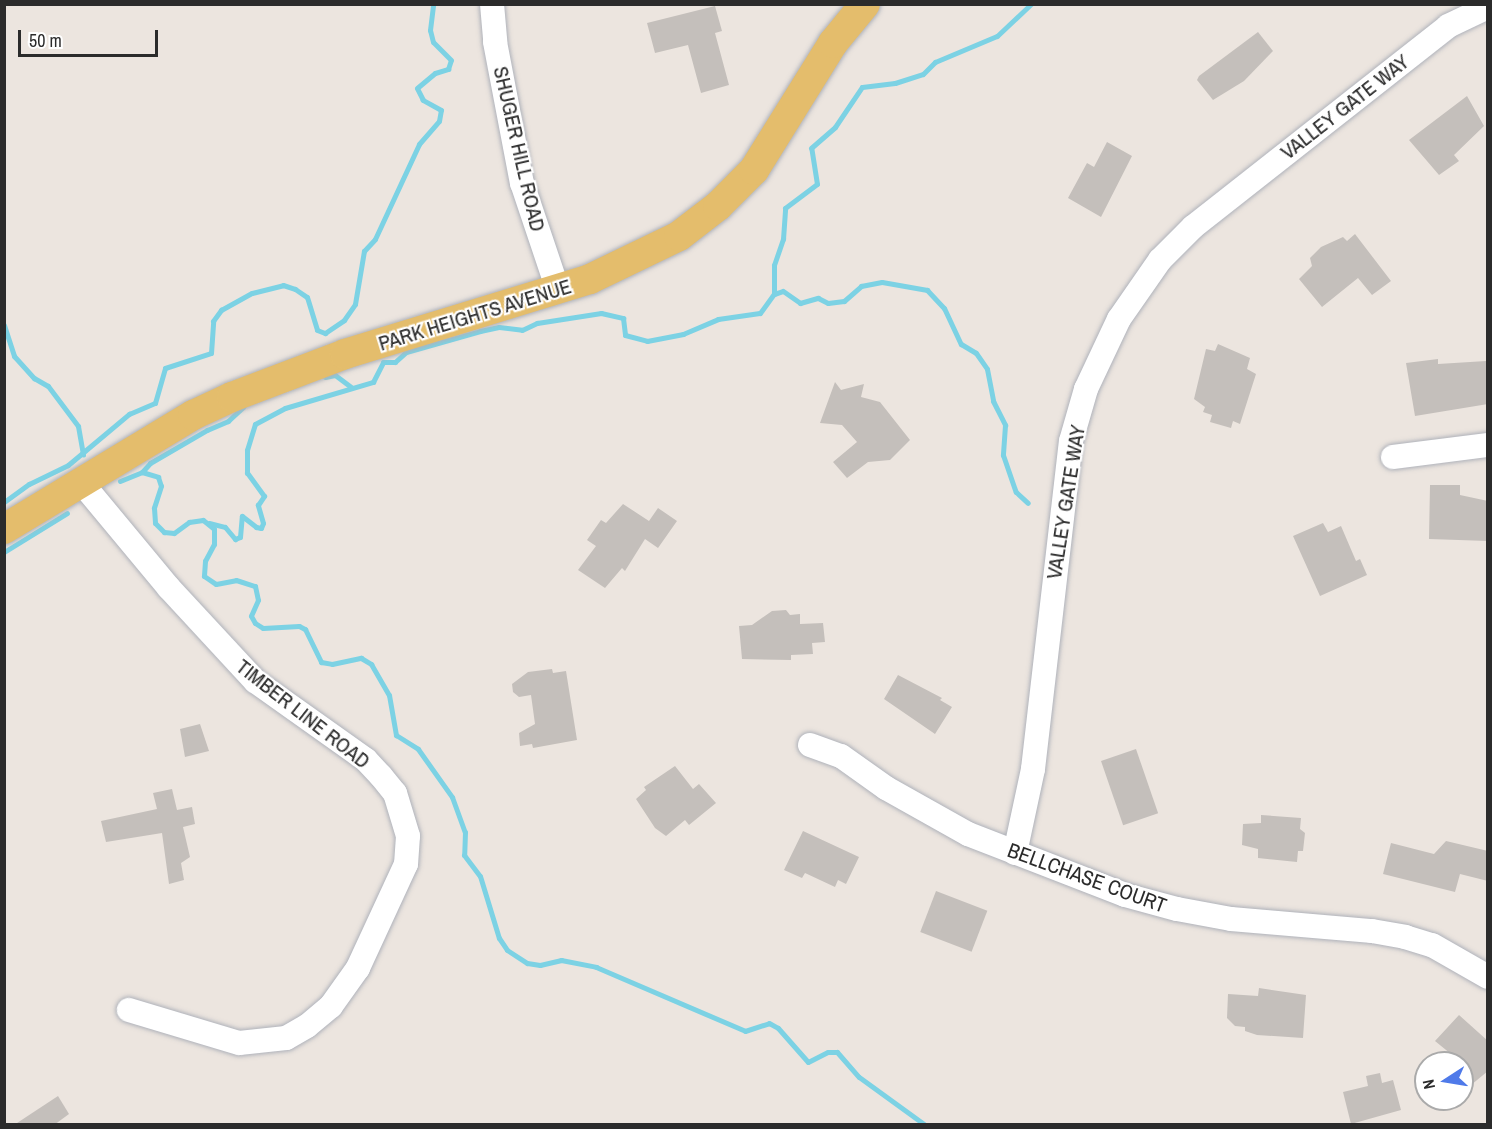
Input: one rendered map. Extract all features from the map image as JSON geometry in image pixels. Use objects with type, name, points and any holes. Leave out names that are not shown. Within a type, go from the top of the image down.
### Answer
[{"type":"main road","name":"PARK HEIGHTS AVENUE","points":[[4,529],[193,415],[278,377],[558,290],[638,258],[679,236],[718,206],[754,170],[833,43],[865,4]]},
{"type":"street","name":"SHUGER HILL ROAD","points":[[492,4],[495,42],[522,183],[558,290]]},
{"type":"street","name":"VALLEY GATE WAY","points":[[1015,853],[1033,769],[1071,441],[1086,389],[1119,319],[1161,260],[1193,227],[1448,26],[1488,7]]},
{"type":"street","points":[[1393,457],[1488,445]]},
{"type":"street","name":"TIMBER LINE ROAD","points":[[81,482],[169,588],[255,681],[366,760],[381,776],[394,793],[408,836],[406,864],[358,968],[331,1006],[307,1026],[286,1038],[239,1043],[129,1010]]},
{"type":"street","name":"BELLCHASE COURT","points":[[810,746],[841,756],[922,810],[1015,853],[1083,880],[1177,909],[1405,938],[1432,945],[1488,977]]},
{"type":"building","points":[[715,6],[722,31],[715,33],[729,85],[701,93],[688,45],[655,53],[647,23]]},
{"type":"building","points":[[1258,32],[1273,51],[1244,81],[1213,100],[1197,80],[1199,76]]},
{"type":"building","points":[[1467,96],[1484,126],[1454,155],[1459,161],[1439,175],[1409,140]]},
{"type":"building","points":[[1107,142],[1132,156],[1101,217],[1068,198],[1087,163],[1094,167]]},
{"type":"building","points":[[1355,234],[1391,281],[1372,295],[1358,278],[1322,307],[1299,279],[1312,266],[1310,258],[1321,247],[1343,237],[1347,241]]},
{"type":"building","points":[[1218,344],[1250,358],[1247,369],[1256,374],[1240,424],[1233,421],[1231,428],[1210,422],[1212,415],[1203,412],[1205,407],[1194,399],[1206,349],[1215,351]]},
{"type":"building","points":[[1438,359],[1438,364],[1486,361],[1488,404],[1415,416],[1406,363]]},
{"type":"building","points":[[835,382],[841,390],[864,384],[861,397],[880,402],[910,440],[890,460],[868,462],[847,478],[833,462],[857,442],[842,425],[820,423]]},
{"type":"building","points":[[1430,485],[1460,485],[1460,495],[1488,501],[1488,541],[1429,539]]},
{"type":"building","points":[[623,504],[649,521],[658,508],[677,521],[658,548],[645,539],[625,571],[622,568],[605,588],[578,570],[596,546],[587,540],[601,520],[606,523]]},
{"type":"building","points":[[1323,523],[1328,532],[1341,526],[1356,561],[1360,559],[1367,575],[1320,596],[1293,536]]},
{"type":"building","points":[[786,610],[790,615],[800,614],[800,624],[823,623],[825,642],[812,643],[813,654],[791,655],[791,660],[742,659],[739,626],[752,625],[772,611]]},
{"type":"building","points":[[552,669],[553,673],[566,671],[577,740],[533,748],[532,744],[520,746],[519,733],[535,724],[531,695],[519,697],[513,692],[512,684],[528,672]]},
{"type":"building","points":[[898,675],[942,698],[940,700],[952,707],[935,734],[884,699]]},
{"type":"building","points":[[200,724],[209,751],[185,757],[180,729]]},
{"type":"building","points":[[1136,749],[1158,813],[1123,825],[1101,761]]},
{"type":"building","points":[[675,766],[693,789],[699,784],[716,803],[689,825],[685,820],[666,836],[655,828],[636,799],[646,790],[644,787]]},
{"type":"building","points":[[172,789],[177,810],[192,807],[195,824],[183,827],[190,857],[181,863],[184,880],[169,884],[162,833],[106,842],[101,821],[157,809],[153,793]]},
{"type":"building","points":[[1261,815],[1301,818],[1300,829],[1305,833],[1303,851],[1298,851],[1297,862],[1258,858],[1258,849],[1242,845],[1243,824],[1261,823]]},
{"type":"building","points":[[803,831],[859,857],[846,884],[838,880],[835,887],[805,873],[802,878],[784,870]]},
{"type":"building","points":[[1446,841],[1488,851],[1488,881],[1460,874],[1455,892],[1383,874],[1391,843],[1434,854]]},
{"type":"building","points":[[936,891],[987,911],[972,952],[920,932]]},
{"type":"building","points":[[1259,988],[1306,995],[1303,1038],[1257,1035],[1245,1031],[1245,1027],[1235,1026],[1227,1018],[1228,994],[1258,996]]},
{"type":"building","points":[[1459,1015],[1488,1041],[1488,1071],[1474,1083],[1474,1051],[1447,1051],[1435,1041]]},
{"type":"building","points":[[1380,1073],[1382,1083],[1393,1080],[1401,1110],[1351,1124],[1343,1092],[1368,1086],[1366,1076]]},
{"type":"building","points":[[58,1096],[69,1114],[54,1125],[14,1125]]},
{"type":"waterway","points":[[4,502],[29,484],[68,465],[129,414],[155,403],[165,368],[211,353],[213,321],[221,310],[252,293],[283,285],[295,289],[307,297],[317,330],[325,333],[344,320],[355,304],[364,251],[375,239],[419,144],[439,121],[441,110],[423,100],[417,88],[435,73],[448,69],[451,60],[433,42],[430,30],[433,4]]},
{"type":"waterway","points":[[209,523],[225,527],[235,539],[240,537],[242,516],[256,527],[261,528],[263,523],[258,505],[264,496],[247,473],[247,450],[255,424],[285,408],[373,382],[383,362],[395,362],[406,352],[499,327],[522,330],[537,323],[601,313],[623,318],[625,335],[647,341],[683,334],[718,319],[760,313],[774,294],[774,265],[783,239],[785,208],[817,184],[811,148],[835,127],[862,87],[895,83],[923,74],[935,62],[997,36],[1031,4]]},
{"type":"waterway","points":[[774,294],[783,291],[800,303],[818,298],[828,303],[844,301],[861,286],[882,282],[927,290],[944,308],[961,344],[976,353],[987,369],[993,401],[1005,425],[1003,455],[1016,492],[1028,503]]},
{"type":"waterway","points":[[4,325],[14,356],[34,378],[48,386],[78,426],[83,455]]},
{"type":"waterway","points":[[325,377],[335,375],[351,387]]},
{"type":"waterway","points":[[120,481],[142,472],[150,463],[207,430],[228,421],[243,407]]},
{"type":"waterway","points":[[142,472],[158,477],[161,486],[154,508],[155,523],[164,532],[174,533],[189,522],[203,520],[214,529],[214,544],[205,561],[204,576],[216,584],[236,580],[255,586],[258,600],[251,616],[255,623],[263,628],[299,626],[305,629],[321,662],[332,664],[361,658],[371,664],[389,695],[396,735],[418,749],[452,797],[465,832],[464,855],[480,876],[499,938],[507,950],[527,963],[540,965],[561,960],[596,967],[745,1031],[769,1023],[778,1028],[808,1062],[828,1052],[837,1052],[859,1077],[924,1124]]},
{"type":"waterway","points":[[4,552],[67,513]]}]
